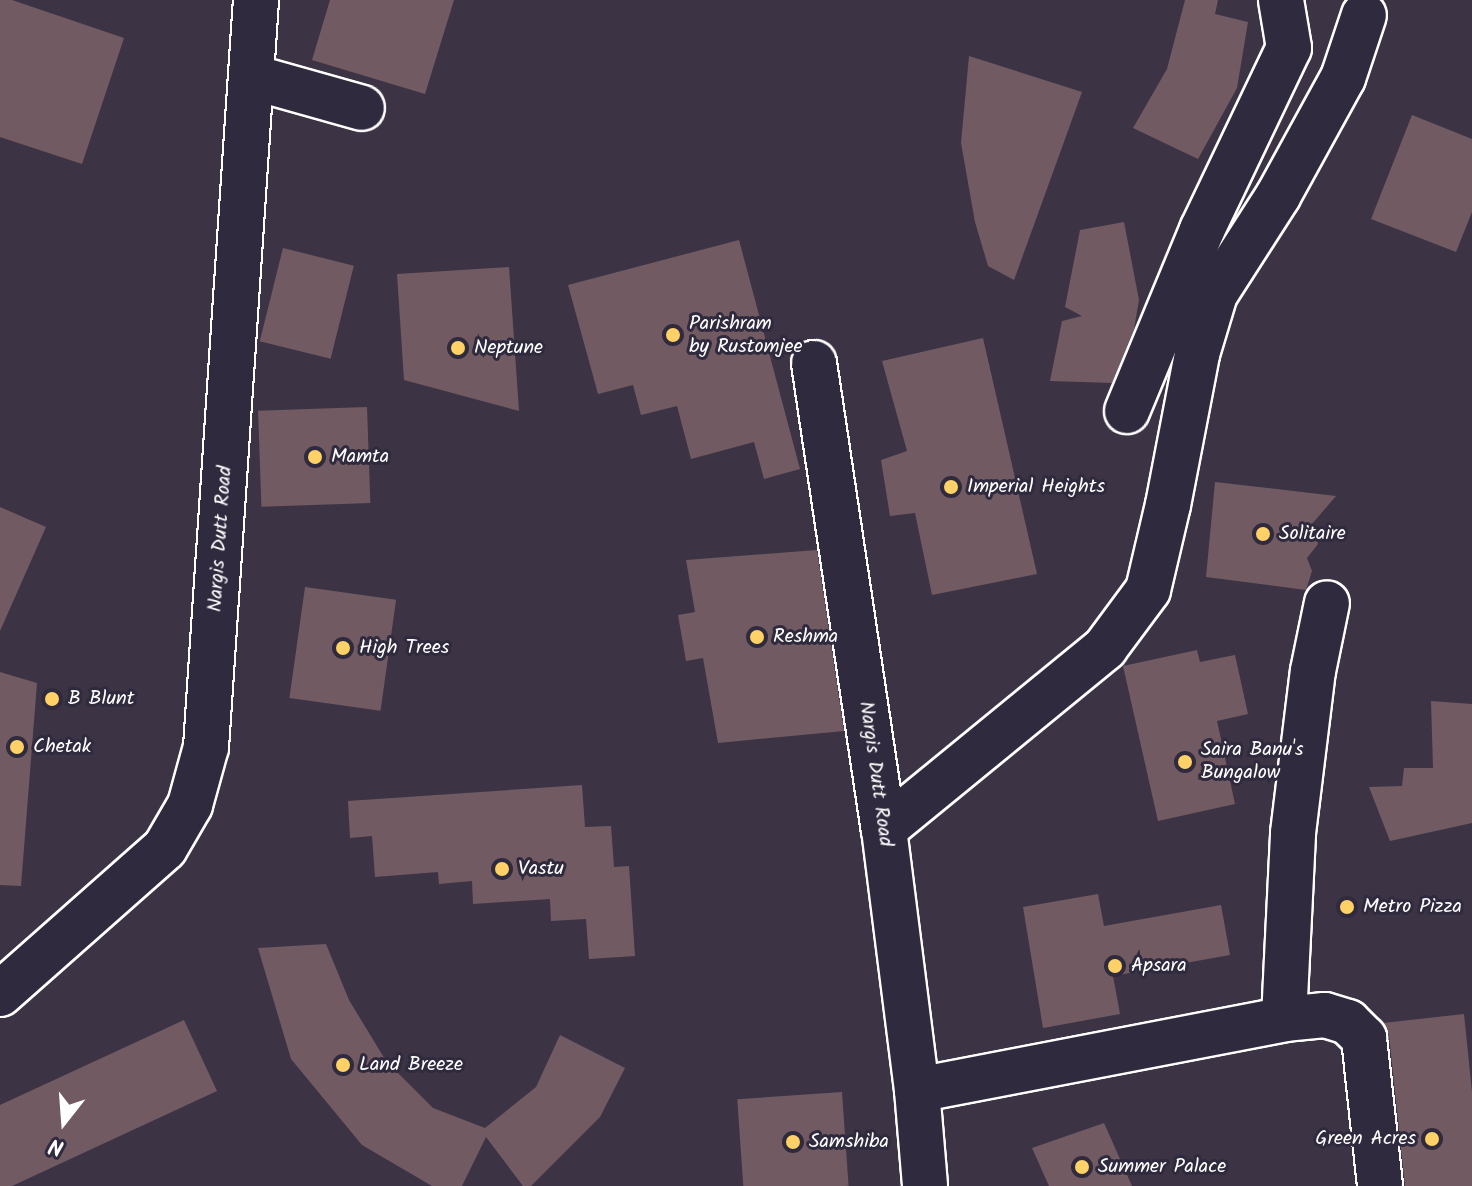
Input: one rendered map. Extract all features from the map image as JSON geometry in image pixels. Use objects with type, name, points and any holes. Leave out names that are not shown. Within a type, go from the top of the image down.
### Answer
[{"type":"street","name":"Nargis Dutt Road","points":[[0,994],[165,848],[190,805],[206,747],[256,0]]},
{"type":"street","points":[[1127,411],[1202,230],[1289,48],[1281,0]]},
{"type":"street","points":[[884,829],[1105,648],[1148,590],[1197,354],[1215,294],[1278,196],[1343,78],[1364,15]]},
{"type":"street","points":[[252,77],[362,108]]},
{"type":"street","name":"Nargis Dutt Road","points":[[814,363],[884,829],[917,1090],[925,1186]]},
{"type":"street","points":[[1284,1019],[1293,833],[1313,671],[1327,603]]},
{"type":"street","points":[[917,1090],[1284,1019],[1325,1015],[1348,1022],[1364,1038],[1380,1186]]},
{"type":"building","points":[[0,0],[12,0],[124,38],[82,164],[0,137]]},
{"type":"building","points":[[330,0],[454,0],[425,94],[312,60]]},
{"type":"building","points":[[1185,0],[1218,0],[1215,14],[1248,22],[1237,88],[1198,159],[1133,128],[1167,69]]},
{"type":"building","points":[[969,56],[1082,92],[1014,280],[988,266],[975,222],[961,143]]},
{"type":"building","points":[[1412,115],[1472,139],[1472,212],[1456,252],[1371,219]]},
{"type":"building","points":[[1124,222],[1139,300],[1134,329],[1112,383],[1050,381],[1062,321],[1082,316],[1065,307],[1080,230]]},
{"type":"building","name":"Parishram by Rustomjee","points":[[739,240],[800,469],[764,479],[754,442],[691,459],[677,406],[641,415],[633,385],[598,394],[568,285]]},
{"type":"building","points":[[283,248],[354,266],[331,359],[260,341]]},
{"type":"building","name":"Neptune","points":[[509,267],[519,411],[404,380],[397,274]]},
{"type":"building","name":"Imperial Heights","points":[[983,338],[1037,574],[932,595],[915,513],[890,516],[881,460],[907,451],[882,361]]},
{"type":"building","name":"Mamta","points":[[367,407],[370,503],[261,507],[258,411]]},
{"type":"building","name":"Solitaire","points":[[1215,482],[1336,496],[1312,524],[1318,544],[1307,558],[1312,571],[1306,590],[1206,577]]},
{"type":"building","points":[[0,507],[46,527],[0,631]]},
{"type":"building","name":"Reshma","points":[[817,550],[844,731],[718,743],[703,658],[686,661],[678,615],[695,612],[686,560]]},
{"type":"building","name":"High Trees","points":[[305,587],[396,600],[381,711],[289,698]]},
{"type":"building","name":"Saira Banu's Bungalow","points":[[1197,650],[1200,662],[1235,655],[1248,714],[1217,721],[1235,804],[1158,821],[1123,666]]},
{"type":"building","name":"Chetak","points":[[0,672],[37,683],[21,886],[0,885]]},
{"type":"building","points":[[1431,701],[1472,704],[1472,823],[1390,841],[1369,787],[1402,786],[1404,768],[1433,768]]},
{"type":"building","name":"Vastu","points":[[582,785],[585,827],[611,826],[614,867],[629,866],[635,956],[589,959],[586,919],[551,921],[550,899],[473,904],[472,881],[439,884],[438,872],[375,877],[372,836],[350,838],[348,801]]},
{"type":"building","name":"Apsara","points":[[1098,894],[1104,926],[1221,905],[1230,955],[1113,976],[1120,1014],[1043,1028],[1023,907]]},
{"type":"building","name":"Land Breeze","points":[[326,944],[349,1000],[386,1061],[433,1108],[485,1128],[536,1087],[560,1035],[625,1068],[600,1117],[531,1186],[523,1186],[486,1137],[462,1186],[432,1186],[362,1145],[291,1059],[258,948]]},
{"type":"building","name":"Green Acres","points":[[1464,1014],[1472,1092],[1472,1186],[1405,1186],[1389,1035],[1383,1023]]},
{"type":"building","points":[[184,1020],[217,1091],[12,1186],[0,1186],[0,1105]]},
{"type":"building","name":"Samshiba","points":[[842,1092],[849,1186],[743,1186],[737,1099]]},
{"type":"building","name":"Summer Palace","points":[[1104,1123],[1132,1186],[1049,1186],[1032,1148]]},
{"type":"place","name":"Parishram by Rustomjee","points":[[673,335]]},
{"type":"place","name":"Neptune","points":[[458,348]]},
{"type":"place","name":"Mamta","points":[[315,457]]},
{"type":"place","name":"Imperial Heights","points":[[951,487]]},
{"type":"place","name":"Solitaire","points":[[1263,534]]},
{"type":"place","name":"Reshma","points":[[757,637]]},
{"type":"place","name":"High Trees","points":[[343,648]]},
{"type":"place","name":"B Blunt","points":[[52,699]]},
{"type":"place","name":"Chetak","points":[[17,747]]},
{"type":"place","name":"Saira Banu's Bungalow","points":[[1185,762]]},
{"type":"place","name":"Vastu","points":[[502,869]]},
{"type":"place","name":"Metro Pizza","points":[[1347,907]]},
{"type":"place","name":"Apsara","points":[[1115,966]]},
{"type":"place","name":"Land Breeze","points":[[343,1065]]},
{"type":"place","name":"Green Acres","points":[[1432,1139]]},
{"type":"place","name":"Samshiba","points":[[793,1142]]},
{"type":"place","name":"Summer Palace","points":[[1082,1167]]}]
